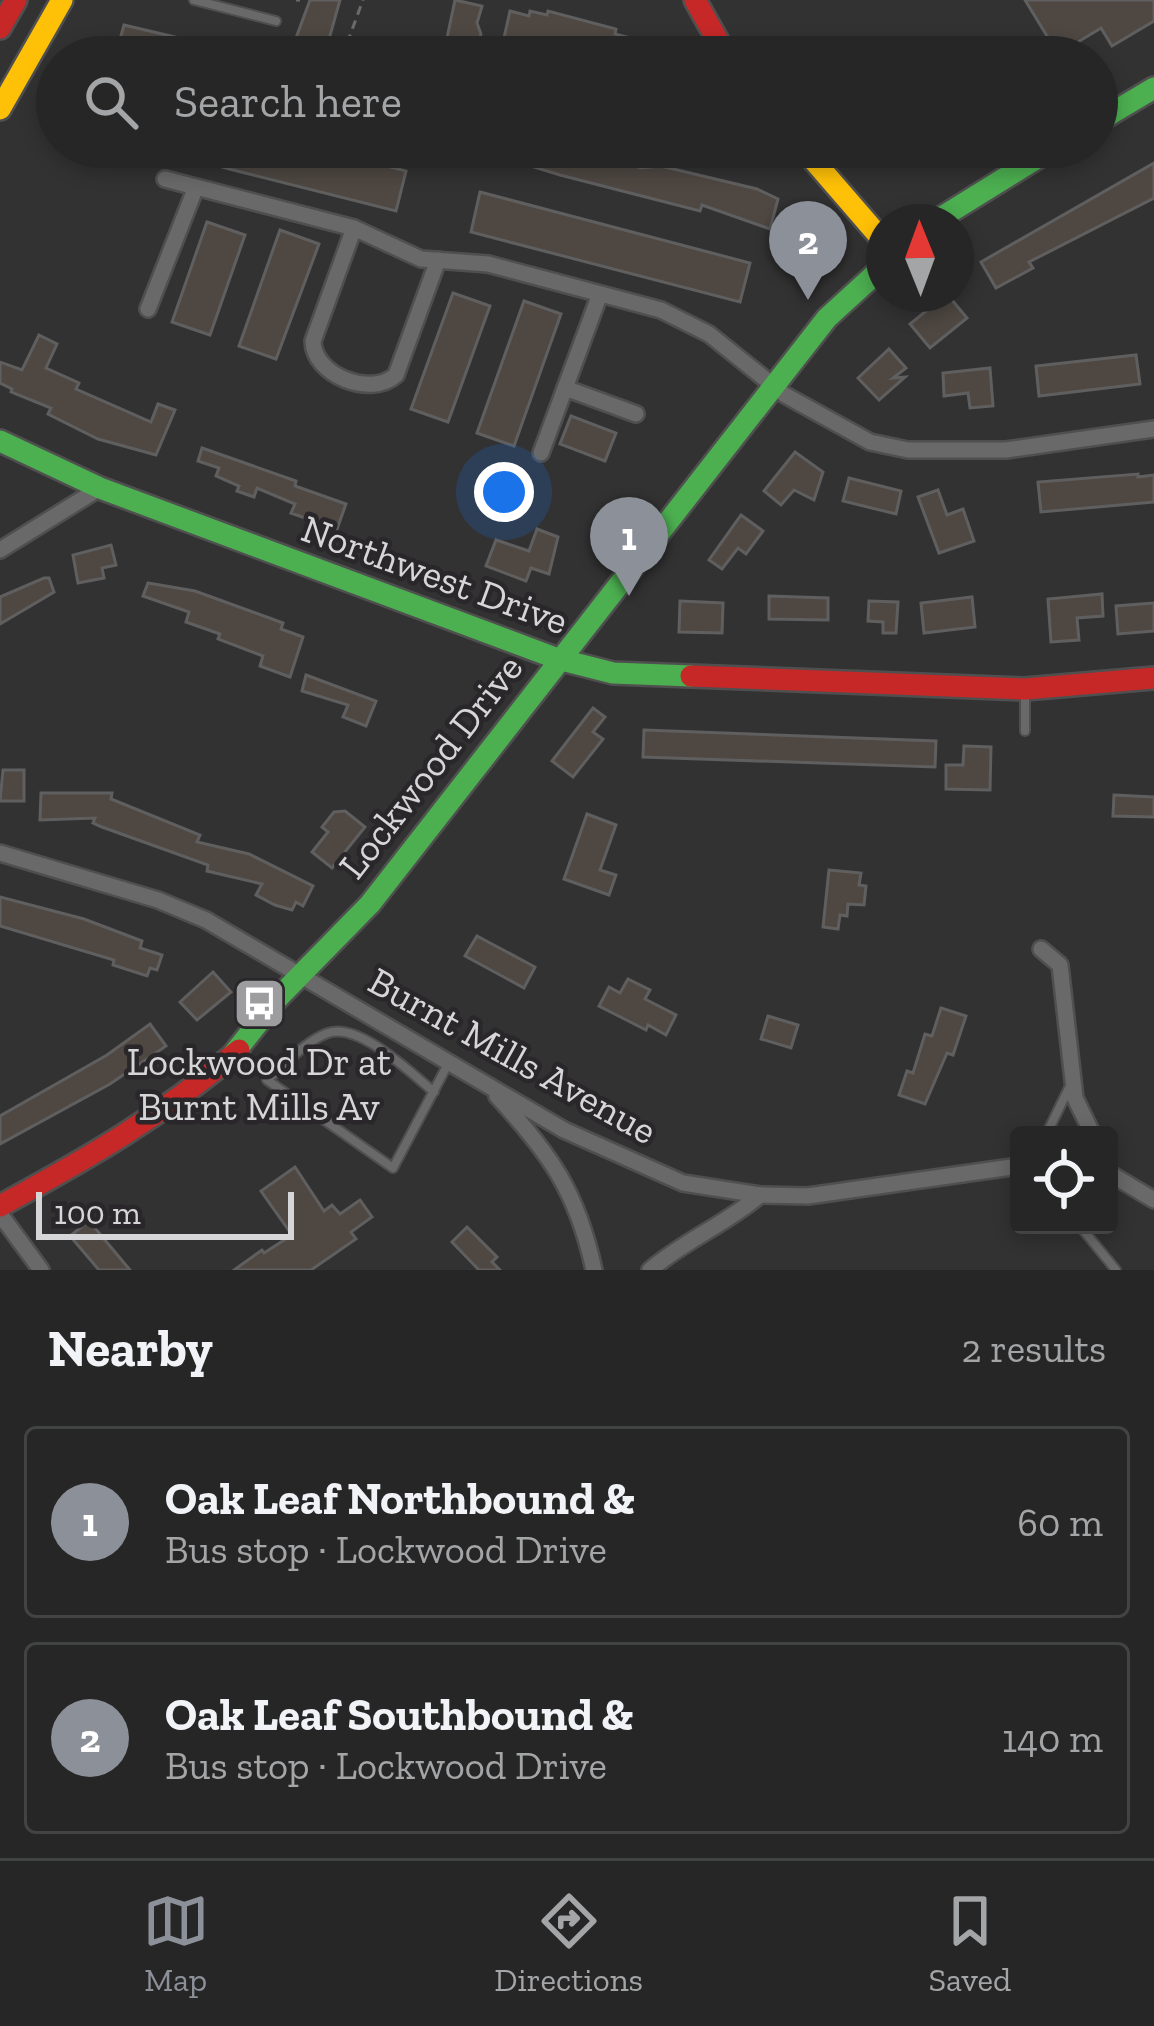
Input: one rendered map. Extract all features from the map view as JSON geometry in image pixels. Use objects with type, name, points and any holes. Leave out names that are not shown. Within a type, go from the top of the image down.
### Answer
[{"type":"main road","points":[[0,28],[16,0]]},
{"type":"main road","points":[[42,36],[62,0]]},
{"type":"main road","points":[[695,0],[715,36]]},
{"type":"main road","points":[[0,109],[36,46]]},
{"type":"main road","points":[[1118,109],[1154,88]]},
{"type":"main road","points":[[825,168],[866,219]]},
{"type":"main road","points":[[963,204],[1020,168]]},
{"type":"main road","name":"Lockwood Drive","points":[[0,1210],[115,1144],[185,1095],[288,1009],[305,975],[370,904],[772,386],[827,318],[866,282]]},
{"type":"main road","name":"Northwest Drive","points":[[0,441],[100,488],[558,659],[613,673],[1025,688],[1154,678]]},
{"type":"street","points":[[167,174],[196,187],[354,228],[421,259],[488,264],[662,310],[710,334],[772,386],[870,442],[908,450],[1006,450],[1154,429]]},
{"type":"street","points":[[148,309],[196,187]]},
{"type":"street","points":[[354,228],[313,341],[313,356],[321,368],[372,387],[386,385],[396,375],[438,260]]},
{"type":"street","points":[[541,453],[600,294]]},
{"type":"street","points":[[566,388],[636,414]]},
{"type":"street","points":[[0,550],[100,488]]},
{"type":"street","name":"Burnt Mills Avenue","points":[[0,853],[158,900],[206,920],[564,1130],[661,1176],[760,1195],[808,1196],[1010,1167]]},
{"type":"street","points":[[1041,949],[1060,965],[1075,1098],[1089,1126]]},
{"type":"street","points":[[486,1085],[542,1145],[574,1198],[594,1270]]},
{"type":"street","points":[[1118,1178],[1154,1200]]},
{"type":"street","points":[[650,1270],[681,1244],[742,1211],[760,1195]]},
{"type":"street","points":[[0,1210],[41,1270]]},
{"type":"lane","points":[[194,0],[276,21]]},
{"type":"lane","points":[[1025,688],[1025,731]]},
{"type":"lane","points":[[434,1091],[386,1052],[338,1031],[326,1034],[267,1080],[394,1168],[434,1091],[449,1062]]},
{"type":"lane","points":[[1050,1126],[1073,1080]]},
{"type":"lane","points":[[1086,1234],[1116,1270]]},
{"type":"path","points":[[350,36],[363,0]]},
{"type":"path","points":[[163,168],[167,174]]},
{"type":"building","points":[[310,0],[340,0],[330,36],[297,36]]},
{"type":"building","points":[[455,0],[482,6],[477,23],[480,36],[447,36]]},
{"type":"building","points":[[1025,0],[1154,0],[1154,21],[1118,42],[1118,36],[1106,36],[1101,28],[1088,36],[1047,36]]},
{"type":"building","points":[[510,11],[529,16],[530,11],[547,15],[548,11],[616,29],[615,34],[623,36],[504,36]]},
{"type":"building","points":[[124,25],[171,36],[121,36]]},
{"type":"building","points":[[1154,163],[1154,198],[1029,262],[1033,268],[996,288],[981,262]]},
{"type":"building","points":[[226,168],[406,171],[396,211]]},
{"type":"building","points":[[537,168],[669,168],[757,189],[778,199],[770,229],[702,205],[700,211]]},
{"type":"building","points":[[480,192],[750,263],[740,302],[471,232]]},
{"type":"building","points":[[207,222],[245,235],[210,335],[172,322]]},
{"type":"building","points":[[280,230],[319,244],[276,359],[239,346]]},
{"type":"building","points":[[453,293],[490,306],[448,422],[411,409]]},
{"type":"building","points":[[524,301],[561,314],[514,446],[477,433]]},
{"type":"building","points":[[925,312],[962,312],[967,318],[930,348],[910,324]]},
{"type":"building","points":[[39,335],[57,344],[46,368],[79,383],[76,389],[151,422],[158,404],[175,410],[156,455],[98,439],[0,383],[0,362],[22,370]]},
{"type":"building","points":[[889,349],[906,368],[893,378],[905,377],[879,400],[858,378]]},
{"type":"building","points":[[1136,355],[1140,384],[1039,396],[1036,366]]},
{"type":"building","points":[[990,368],[993,406],[970,408],[968,393],[944,396],[943,373]]},
{"type":"building","points":[[571,416],[616,433],[605,461],[560,444]]},
{"type":"building","points":[[202,448],[346,504],[337,529],[291,513],[295,504],[257,488],[254,497],[237,491],[239,486],[216,476],[219,468],[198,461]]},
{"type":"building","points":[[795,452],[823,472],[814,500],[794,490],[781,505],[764,491]]},
{"type":"building","points":[[1154,475],[1154,502],[1041,512],[1038,482]]},
{"type":"building","points":[[849,478],[901,491],[896,514],[843,501]]},
{"type":"building","points":[[938,490],[947,515],[963,509],[974,541],[939,553],[918,497]]},
{"type":"building","points":[[741,515],[763,531],[746,554],[738,548],[722,569],[709,560]]},
{"type":"building","points":[[537,529],[558,537],[549,574],[531,568],[526,581],[486,566],[496,540],[529,551]]},
{"type":"building","points":[[111,545],[116,565],[102,568],[104,578],[78,583],[73,555]]},
{"type":"building","points":[[49,578],[54,592],[0,624],[0,597]]},
{"type":"building","points":[[148,583],[195,591],[283,623],[281,629],[303,637],[290,677],[260,666],[263,656],[186,622],[189,612],[143,596]]},
{"type":"building","points":[[1102,594],[1103,616],[1077,618],[1079,640],[1051,642],[1048,599]]},
{"type":"building","points":[[769,596],[828,598],[828,620],[769,619]]},
{"type":"building","points":[[972,597],[975,627],[924,633],[921,603]]},
{"type":"building","points":[[680,601],[723,603],[722,633],[679,632]]},
{"type":"building","points":[[869,601],[898,602],[896,633],[883,633],[883,622],[868,621]]},
{"type":"building","points":[[1154,603],[1154,631],[1118,634],[1116,606]]},
{"type":"building","points":[[306,675],[376,701],[366,726],[343,717],[348,705],[302,691]]},
{"type":"building","points":[[593,708],[605,717],[593,732],[603,739],[573,777],[552,761]]},
{"type":"building","points":[[644,730],[936,741],[935,767],[643,757]]},
{"type":"building","points":[[964,746],[991,747],[990,790],[946,789],[946,765],[963,765]]},
{"type":"building","points":[[3,770],[24,770],[24,801],[0,801]]},
{"type":"building","points":[[41,793],[112,793],[111,799],[200,835],[197,842],[249,854],[313,886],[303,906],[296,902],[292,910],[275,905],[256,895],[262,884],[207,871],[208,865],[102,827],[93,823],[95,818],[40,820]]},
{"type":"building","points":[[1114,795],[1154,797],[1154,817],[1113,816]]},
{"type":"building","points":[[345,811],[365,827],[332,868],[312,852],[328,832],[322,827],[334,812]]},
{"type":"building","points":[[587,814],[616,825],[600,870],[616,875],[609,895],[564,879]]},
{"type":"building","points":[[829,870],[861,873],[859,885],[866,886],[864,905],[848,904],[838,929],[823,927]]},
{"type":"building","points":[[0,897],[84,919],[142,941],[140,948],[162,955],[157,970],[150,968],[147,976],[113,965],[114,960],[0,926]]},
{"type":"building","points":[[477,936],[535,967],[524,988],[465,956]]},
{"type":"building","points":[[213,972],[231,992],[197,1020],[180,1002]]},
{"type":"building","points":[[628,979],[650,990],[645,999],[676,1015],[666,1035],[599,1006],[609,987],[620,993]]},
{"type":"building","points":[[941,1008],[966,1016],[953,1055],[947,1053],[925,1104],[899,1095],[907,1071],[913,1073],[925,1034],[932,1036]]},
{"type":"building","points":[[768,1016],[798,1025],[791,1048],[761,1039]]},
{"type":"building","points":[[150,1024],[166,1046],[110,1084],[0,1144],[0,1116],[107,1055]]},
{"type":"building","points":[[295,1167],[324,1211],[332,1205],[340,1214],[360,1200],[372,1217],[351,1232],[356,1239],[311,1270],[234,1270],[292,1235],[261,1191]]},
{"type":"building","points":[[89,1221],[130,1270],[99,1270],[70,1236]]},
{"type":"building","points":[[467,1227],[497,1257],[492,1262],[500,1270],[479,1270],[452,1242]]},
{"type":"traffic: fast","points":[[1118,109],[1154,88]]},
{"type":"traffic: fast","points":[[963,204],[1021,168]]},
{"type":"traffic: fast","points":[[231,1057],[277,999],[370,904],[827,318],[866,282]]},
{"type":"traffic: fast","points":[[0,441],[100,488],[558,659],[613,673],[691,676]]},
{"type":"traffic: slow","points":[[42,36],[62,0]]},
{"type":"traffic: slow","points":[[0,109],[36,46]]},
{"type":"traffic: slow","points":[[820,168],[866,221]]},
{"type":"traffic: jam","points":[[0,28],[16,0]]},
{"type":"traffic: jam","points":[[695,0],[715,36]]},
{"type":"traffic: jam","points":[[691,676],[1025,689],[1154,678]]},
{"type":"traffic: jam","points":[[0,1206],[124,1135],[239,1050]]},
{"type":"place","name":"Oak Leaf Southbound &","points":[[808,300]]},
{"type":"place","name":"Oak Leaf Northbound &","points":[[629,596]]},
{"type":"place","name":"Lockwood Dr at Burnt Mills Av","points":[[259,1004]]}]
